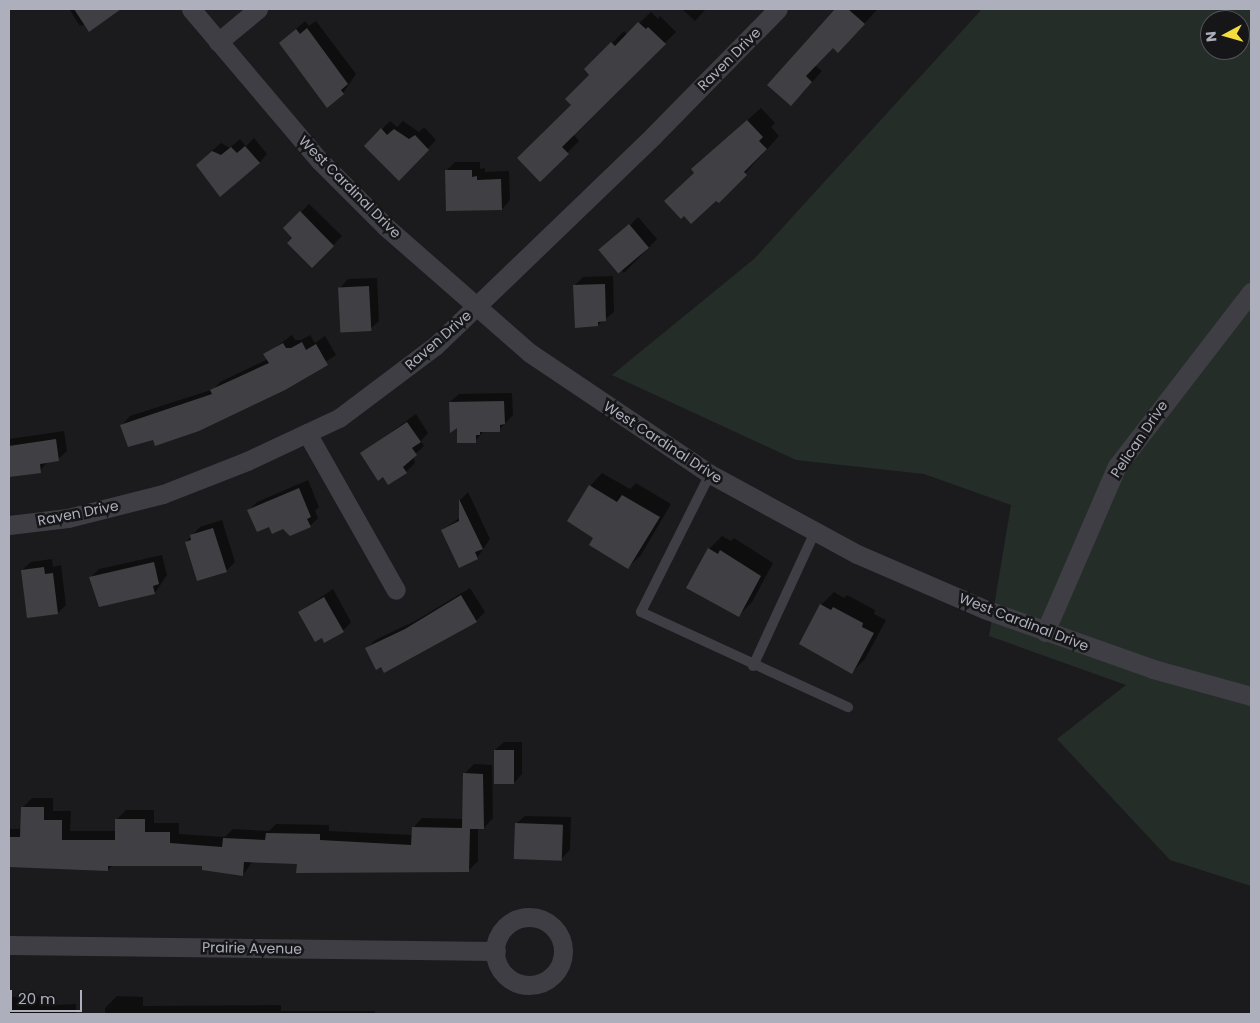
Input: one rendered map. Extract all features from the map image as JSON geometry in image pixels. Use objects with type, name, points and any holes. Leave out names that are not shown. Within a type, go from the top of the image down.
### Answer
[{"type":"street","name":"West Cardinal Drive","points":[[191,9],[320,161],[386,227],[530,353],[710,474],[857,554],[1045,632],[1153,669],[1251,696]]},
{"type":"street","points":[[218,42],[258,9]]},
{"type":"street","name":"Raven Drive","points":[[9,525],[68,518],[162,494],[339,418],[427,352],[477,306],[653,136],[778,9]]},
{"type":"street","name":"Pelican Drive","points":[[1045,632],[1117,466],[1251,292]]},
{"type":"street","points":[[307,433],[396,590]]},
{"type":"street","name":"Prairie Avenue","points":[[9,945],[496,951]]},
{"type":"lane","points":[[710,474],[641,612],[753,666],[848,706]]},
{"type":"lane","points":[[753,666],[815,532]]},
{"type":"shaded area","points":[[982,9],[1251,9],[1251,886],[1170,860],[1057,739],[1126,685],[989,636],[1011,505],[924,474],[796,460],[612,375],[754,259]]},
{"type":"building","points":[[74,9],[121,9],[89,32]]},
{"type":"building","points":[[835,9],[848,9],[865,24],[838,53],[833,48],[806,76],[812,82],[791,106],[767,85]]},
{"type":"building","points":[[638,22],[646,29],[648,27],[666,44],[562,147],[569,154],[540,182],[517,158],[571,105],[565,99],[589,75],[584,69],[611,42],[615,46]]},
{"type":"building","points":[[307,28],[348,84],[341,90],[344,94],[327,108],[279,43],[296,29],[300,34]]},
{"type":"building","points":[[747,120],[763,137],[759,141],[767,149],[744,172],[747,175],[719,203],[716,201],[691,224],[684,216],[681,219],[664,201],[694,173],[691,169]]},
{"type":"building","points":[[381,128],[387,135],[394,129],[409,139],[415,135],[429,150],[399,181],[364,146]]},
{"type":"building","points":[[245,146],[260,163],[220,197],[196,165],[212,151],[221,155],[231,147],[237,153]]},
{"type":"building","points":[[445,170],[472,170],[472,177],[477,176],[477,180],[501,179],[502,210],[446,211]]},
{"type":"building","points":[[300,211],[334,246],[312,268],[287,243],[292,238],[283,228]]},
{"type":"building","points":[[629,224],[649,248],[618,273],[598,250]]},
{"type":"building","points":[[605,284],[606,321],[598,322],[598,326],[575,328],[573,285]]},
{"type":"building","points":[[369,286],[371,331],[340,333],[338,288]]},
{"type":"building","points":[[302,342],[306,350],[316,344],[328,365],[285,390],[199,431],[155,446],[153,440],[128,447],[120,425],[212,394],[210,390],[269,363],[263,354],[283,343],[286,348],[291,348]]},
{"type":"building","points":[[504,401],[505,424],[500,425],[500,432],[480,432],[480,435],[476,435],[476,443],[457,443],[457,428],[450,433],[449,402]]},
{"type":"building","points":[[407,422],[421,442],[412,448],[417,455],[403,467],[407,473],[388,485],[383,477],[378,481],[360,453]]},
{"type":"building","points":[[56,439],[59,461],[40,464],[41,473],[9,477],[9,446]]},
{"type":"building","points":[[589,485],[617,502],[622,495],[660,517],[628,569],[589,545],[593,538],[567,521]]},
{"type":"building","points":[[299,488],[311,517],[307,519],[311,527],[290,536],[283,529],[272,534],[269,527],[257,532],[247,510]]},
{"type":"building","points":[[459,499],[483,549],[475,552],[478,559],[459,568],[441,530],[459,521]]},
{"type":"building","points":[[213,528],[227,572],[197,581],[185,542],[191,540],[190,535]]},
{"type":"building","points":[[708,548],[718,554],[720,550],[761,576],[739,617],[686,588]]},
{"type":"building","points":[[154,562],[159,584],[153,586],[155,594],[99,607],[89,577]]},
{"type":"building","points":[[44,567],[45,574],[53,573],[58,614],[27,618],[21,570]]},
{"type":"building","points":[[461,595],[477,622],[384,673],[381,667],[376,670],[365,648],[405,629]]},
{"type":"building","points":[[324,597],[344,632],[324,643],[322,638],[315,642],[298,612]]},
{"type":"building","points":[[820,604],[831,610],[833,607],[863,623],[862,627],[874,633],[852,674],[799,644]]},
{"type":"building","points":[[494,750],[514,750],[514,784],[494,784]]},
{"type":"building","points":[[463,773],[483,774],[484,829],[470,829],[469,872],[296,873],[297,864],[244,862],[243,876],[202,870],[202,866],[108,866],[108,871],[9,867],[9,837],[20,837],[21,807],[44,807],[44,820],[62,820],[62,840],[115,840],[115,819],[145,819],[145,832],[170,832],[170,843],[222,847],[223,838],[265,840],[266,833],[320,834],[320,840],[411,845],[412,827],[462,828]]},
{"type":"building","points":[[515,823],[563,825],[562,861],[514,859]]}]
